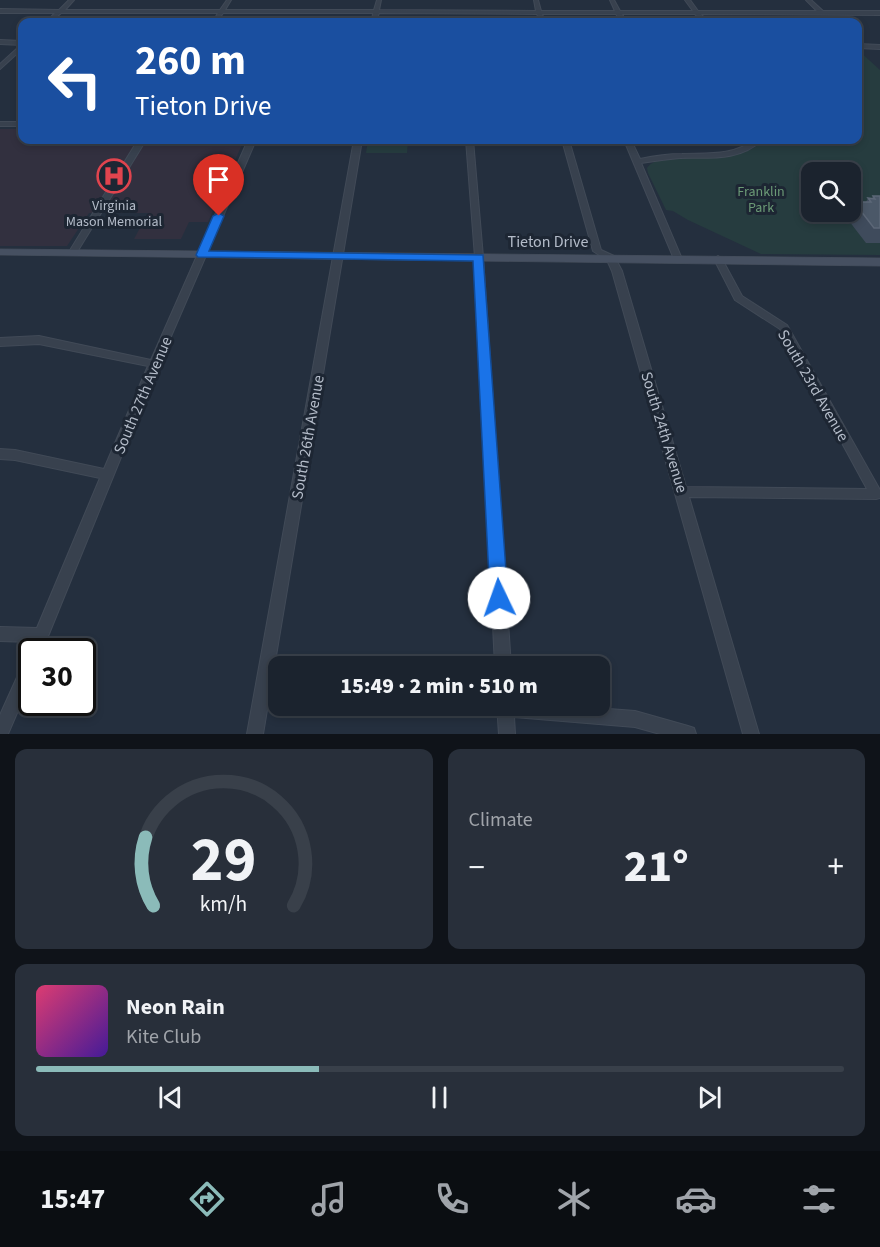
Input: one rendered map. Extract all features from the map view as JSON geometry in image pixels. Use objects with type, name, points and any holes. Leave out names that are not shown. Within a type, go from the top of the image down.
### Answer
[{"type":"main road","name":"Tieton Drive","points":[[0,252],[880,262]]},
{"type":"street","points":[[52,18],[72,0]]},
{"type":"street","points":[[217,18],[229,0]]},
{"type":"street","points":[[375,18],[379,0]]},
{"type":"street","points":[[536,0],[541,18]]},
{"type":"street","points":[[612,0],[621,18]]},
{"type":"street","points":[[687,0],[700,18]]},
{"type":"street","points":[[808,0],[822,13]]},
{"type":"street","points":[[0,11],[880,13]]},
{"type":"street","points":[[0,42],[18,44]]},
{"type":"street","points":[[862,46],[880,46]]},
{"type":"street","points":[[0,67],[18,48]]},
{"type":"street","points":[[0,124],[18,124]]},
{"type":"street","points":[[73,252],[140,144]]},
{"type":"street","name":"South 27th Avenue","points":[[40,638],[154,364],[250,144]]},
{"type":"street","name":"South 26th Avenue","points":[[255,734],[340,257],[357,144]]},
{"type":"street","points":[[469,144],[479,257],[502,656]]},
{"type":"street","name":"South 24th Avenue","points":[[566,144],[597,251],[611,258],[683,492],[751,734]]},
{"type":"street","points":[[630,144],[678,259]]},
{"type":"street","points":[[637,162],[680,156],[736,153],[751,144]]},
{"type":"street","name":"South 23rd Avenue","points":[[683,492],[876,494],[784,327],[738,298],[718,260]]},
{"type":"street","points":[[0,342],[39,340],[154,364]]},
{"type":"street","points":[[0,454],[15,455],[108,475]]},
{"type":"street","points":[[0,634],[41,635]]},
{"type":"street","points":[[0,734],[18,692]]},
{"type":"street","points":[[506,716],[507,734]]},
{"type":"street","points":[[602,716],[635,719],[688,734]]},
{"type":"shaded area","name":"Virginia Mason Memorial","points":[[0,129],[18,129],[18,144],[242,144],[208,222],[189,222],[181,239],[134,239],[148,213],[89,213],[67,246],[0,246]]},
{"type":"green space","name":"Franklin Park","points":[[862,54],[880,70],[880,255],[761,254],[673,211],[666,210],[647,168],[656,161],[668,158],[718,157],[751,149],[758,144],[862,144]]},
{"type":"green space","points":[[367,144],[408,144],[407,153],[366,153]]},
{"type":"building","points":[[873,196],[880,196],[880,228],[874,228],[861,211],[861,202],[871,202],[868,198],[875,199]]},
{"type":"place","name":"Virginia Mason Memorial","points":[[114,176]]},
{"type":"route","points":[[219,216],[202,255],[479,257],[499,598]]}]
